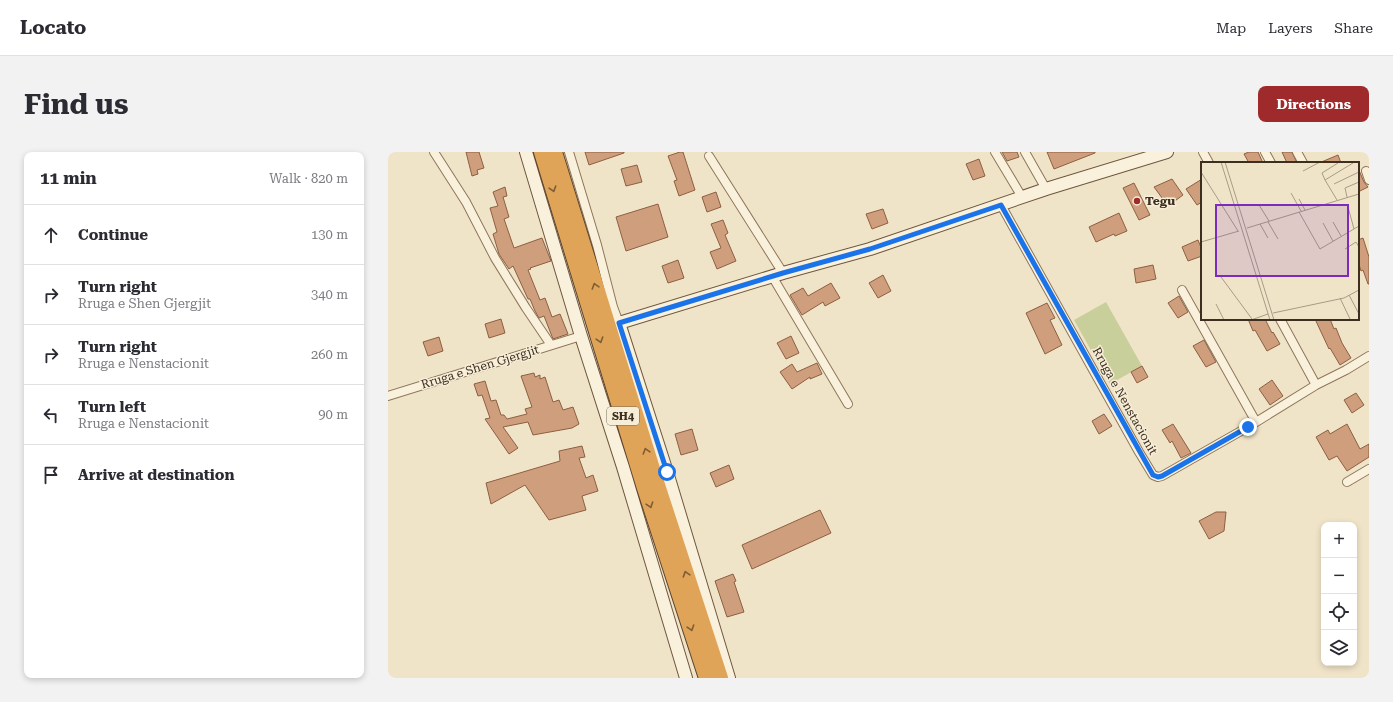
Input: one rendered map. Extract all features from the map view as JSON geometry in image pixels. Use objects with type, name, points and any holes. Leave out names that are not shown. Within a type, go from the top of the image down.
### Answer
[{"type":"highway","name":"SH4","points":[[542,152],[645,488],[707,678]]},
{"type":"highway","name":"SH4","points":[[554,152],[655,478],[720,678]]},
{"type":"street","points":[[434,152],[466,202],[503,270],[526,308],[551,345]]},
{"type":"street","points":[[526,152],[576,338],[623,468],[686,678]]},
{"type":"street","points":[[569,152],[597,245],[613,307],[667,472],[729,678]]},
{"type":"street","points":[[995,152],[1022,197]]},
{"type":"street","points":[[1025,152],[1046,189]]},
{"type":"street","points":[[619,323],[778,274],[870,249],[1046,189],[1167,152]]},
{"type":"street","points":[[1202,152],[1208,162]]},
{"type":"street","points":[[1265,152],[1270,162]]},
{"type":"street","points":[[1297,152],[1302,162]]},
{"type":"street","points":[[709,156],[778,274],[848,404]]},
{"type":"street","points":[[1366,171],[1369,180]]},
{"type":"street","name":"Rruga e Nenstacionit","points":[[1001,205],[1153,475],[1158,477],[1162,476],[1256,422],[1316,385],[1346,370],[1369,356]]},
{"type":"street","points":[[1182,290],[1256,422]]},
{"type":"street","points":[[1281,320],[1316,385]]},
{"type":"street","name":"Rruga e Shen Gjergjit","points":[[388,396],[576,338]]},
{"type":"street","points":[[1347,482],[1369,469]]},
{"type":"green space","points":[[1106,302],[1142,366],[1110,384],[1074,320]]},
{"type":"building","points":[[466,152],[479,152],[484,168],[477,170],[478,174],[472,176]]},
{"type":"building","points":[[585,152],[624,152],[624,153],[589,165]]},
{"type":"building","points":[[683,152],[695,190],[679,196],[674,181],[677,180],[668,156]]},
{"type":"building","points":[[1002,152],[1017,152],[1019,157],[1007,161]]},
{"type":"building","points":[[1047,152],[1095,152],[1095,153],[1054,169]]},
{"type":"building","points":[[1249,152],[1258,152],[1263,162],[1248,162],[1244,154]]},
{"type":"building","points":[[1282,152],[1292,152],[1297,162],[1287,162]]},
{"type":"building","points":[[1338,155],[1341,162],[1321,162]]},
{"type":"building","points":[[979,159],[985,176],[973,180],[966,164]]},
{"type":"building","points":[[637,165],[642,182],[626,186],[621,169]]},
{"type":"building","points":[[1359,170],[1364,182],[1368,187],[1359,192]]},
{"type":"building","points":[[1172,179],[1183,195],[1168,206],[1154,187]]},
{"type":"building","points":[[1201,180],[1201,203],[1197,205],[1186,189]]},
{"type":"building","name":"Tegu","points":[[1134,183],[1150,215],[1139,220],[1123,188]]},
{"type":"building","points":[[505,187],[507,196],[503,197],[509,217],[504,219],[514,248],[542,238],[551,261],[528,270],[540,300],[545,298],[552,317],[560,314],[568,334],[553,339],[544,316],[539,318],[530,299],[528,299],[513,266],[509,269],[499,254],[493,234],[497,232],[490,208],[498,206],[493,192]]},
{"type":"building","points":[[716,192],[721,207],[707,212],[702,197]]},
{"type":"building","points":[[658,204],[668,237],[626,251],[616,217]]},
{"type":"building","points":[[883,209],[888,223],[872,229],[866,214]]},
{"type":"building","points":[[1119,213],[1127,231],[1115,236],[1114,234],[1096,242],[1089,227]]},
{"type":"building","points":[[723,220],[728,233],[725,235],[736,261],[717,269],[710,252],[721,248],[711,224]]},
{"type":"building","points":[[1363,238],[1369,257],[1369,284],[1363,270],[1361,271],[1359,264],[1359,240]]},
{"type":"building","points":[[1198,240],[1201,248],[1201,256],[1188,261],[1182,247]]},
{"type":"building","points":[[678,260],[684,278],[668,283],[662,266]]},
{"type":"building","points":[[1153,265],[1156,279],[1136,283],[1134,269]]},
{"type":"building","points":[[883,275],[891,291],[878,298],[869,283]]},
{"type":"building","points":[[831,283],[840,298],[825,306],[823,302],[802,315],[790,295],[803,288],[808,296]]},
{"type":"building","points":[[1179,296],[1188,312],[1178,318],[1168,303]]},
{"type":"building","points":[[1047,303],[1055,318],[1050,320],[1062,345],[1045,354],[1026,313]]},
{"type":"building","points":[[501,319],[505,333],[489,338],[485,324]]},
{"type":"building","points":[[1248,320],[1266,320],[1280,344],[1267,351],[1255,330],[1253,331]]},
{"type":"building","points":[[1315,320],[1330,320],[1351,358],[1340,365],[1330,348],[1329,349]]},
{"type":"building","points":[[791,336],[799,353],[786,359],[777,343]]},
{"type":"building","points":[[439,337],[443,351],[428,356],[423,342]]},
{"type":"building","points":[[1204,340],[1216,362],[1206,367],[1193,346]]},
{"type":"building","points":[[817,363],[822,374],[810,379],[810,377],[792,389],[780,372],[792,364],[797,372]]},
{"type":"building","points":[[1142,366],[1148,377],[1137,383],[1131,372]]},
{"type":"building","points":[[534,373],[535,377],[540,375],[540,379],[545,377],[553,402],[559,400],[563,410],[573,407],[579,424],[572,428],[533,435],[528,422],[503,427],[518,448],[509,454],[485,419],[490,418],[482,395],[478,396],[474,384],[485,381],[491,401],[496,400],[501,415],[504,415],[507,419],[527,414],[525,409],[532,407],[521,376]]},
{"type":"building","points":[[1272,380],[1283,396],[1270,405],[1259,389]]},
{"type":"building","points":[[1356,393],[1364,405],[1352,413],[1344,400]]},
{"type":"building","points":[[1104,414],[1112,426],[1099,434],[1092,421]]},
{"type":"building","points":[[1173,424],[1191,453],[1181,458],[1172,441],[1170,443],[1162,430]]},
{"type":"building","points":[[1347,424],[1360,449],[1369,444],[1369,457],[1347,471],[1337,456],[1329,460],[1316,437],[1328,430],[1330,434]]},
{"type":"building","points":[[692,429],[698,450],[681,455],[675,434]]},
{"type":"building","points":[[582,446],[585,457],[579,458],[586,478],[593,475],[598,491],[582,496],[586,510],[549,520],[525,485],[491,504],[486,483],[560,461],[559,451]]},
{"type":"building","points":[[729,465],[734,479],[716,487],[710,473]]},
{"type":"building","points":[[820,510],[831,533],[752,569],[742,545]]},
{"type":"building","points":[[1216,512],[1226,512],[1224,531],[1209,539],[1199,521]]},
{"type":"building","points":[[733,574],[736,581],[734,582],[744,612],[727,617],[715,581]]},
{"type":"place","name":"Tegu","points":[[1137,201]]},
{"type":"route","points":[[667,472],[619,323],[783,273],[870,249],[1001,205],[1153,475],[1158,477],[1162,476],[1248,427]]}]
